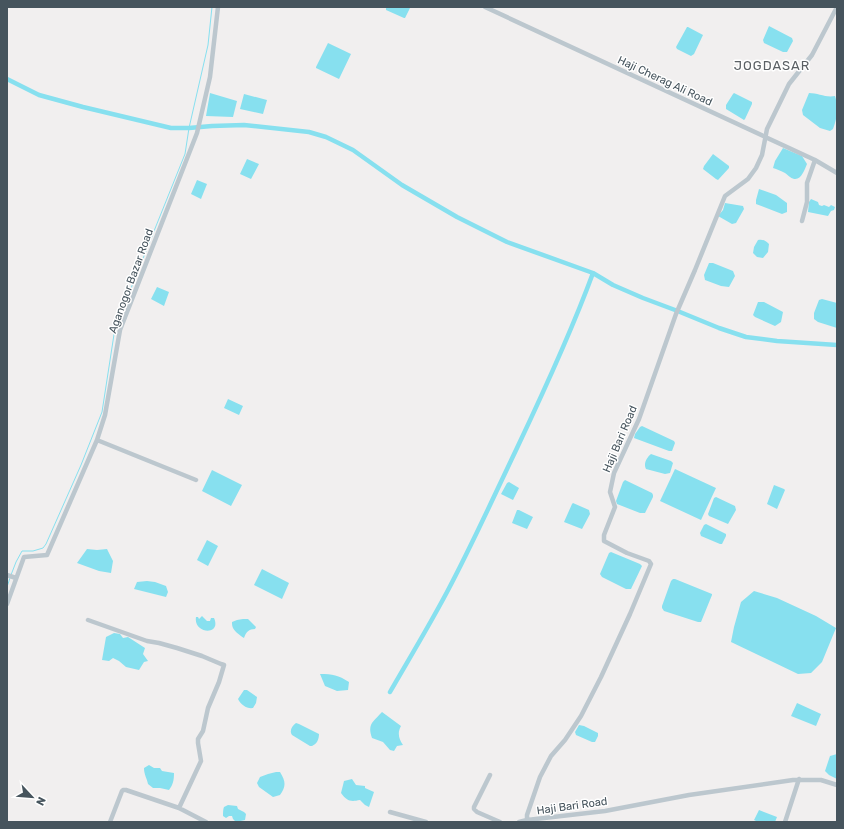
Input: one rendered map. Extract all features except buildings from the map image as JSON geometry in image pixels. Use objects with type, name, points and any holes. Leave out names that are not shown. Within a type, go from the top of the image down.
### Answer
[{"type":"street","name":"Aganogor Bazar Road","points":[[7,604],[15,577],[24,557],[47,555],[97,440],[105,415],[120,330],[197,133],[210,77],[218,7]]},
{"type":"street","name":"Haji Cherag Ali Road","points":[[486,7],[815,160],[837,173]]},
{"type":"street","name":"Haji Bari Road","points":[[837,7],[812,55],[789,84],[767,129],[762,155],[756,168],[748,179],[725,196],[696,270],[676,314],[639,420],[614,473],[610,492],[615,507],[604,536],[604,541],[627,553],[650,561],[651,564],[609,660],[581,716],[565,740],[551,756],[540,777],[527,815],[527,820],[605,811],[689,795],[793,780],[821,780],[837,785]]},
{"type":"street","points":[[802,221],[807,202],[807,183],[815,160]]},
{"type":"street","points":[[97,440],[196,480]]},
{"type":"street","points":[[7,575],[15,577]]},
{"type":"street","points":[[88,620],[147,641],[159,643],[202,656],[224,665],[219,682],[208,708],[203,731],[198,739],[201,761],[179,808]]},
{"type":"street","points":[[490,775],[474,809],[477,812],[500,822]]},
{"type":"street","points":[[785,822],[799,780]]},
{"type":"street","points":[[110,822],[123,790],[135,792],[179,808],[206,822]]},
{"type":"street","points":[[390,812],[427,822]]},
{"type":"street","points":[[519,822],[527,820]]},
{"type":"water","points":[[386,7],[410,8],[404,18],[386,10]]},
{"type":"water","points":[[769,26],[792,38],[793,41],[787,52],[783,52],[764,43],[763,40]]},
{"type":"water","points":[[687,27],[703,35],[694,54],[691,56],[677,49],[676,47]]},
{"type":"water","points":[[328,43],[351,54],[339,79],[316,68]]},
{"type":"water","points":[[210,93],[237,101],[233,117],[206,116]]},
{"type":"water","points":[[734,93],[752,102],[744,120],[726,109],[726,105]]},
{"type":"water","points":[[809,93],[835,96],[837,105],[836,117],[833,129],[830,131],[820,128],[803,115],[802,110]]},
{"type":"water","points":[[244,94],[267,100],[263,114],[240,109]]},
{"type":"water","points":[[783,148],[802,156],[807,164],[799,178],[793,179],[778,169],[773,168],[775,161]]},
{"type":"water","points":[[713,154],[729,166],[729,168],[718,180],[703,169]]},
{"type":"water","points":[[247,159],[259,164],[251,179],[240,174]]},
{"type":"water","points":[[197,180],[207,184],[201,199],[191,194]]},
{"type":"water","points":[[759,189],[776,195],[787,203],[787,212],[782,214],[756,204]]},
{"type":"water","points":[[811,199],[818,202],[819,205],[822,206],[824,205],[829,207],[831,205],[835,207],[834,210],[831,211],[828,216],[808,212],[809,202]]},
{"type":"water","points":[[725,203],[743,206],[744,209],[736,223],[732,224],[718,216],[723,210]]},
{"type":"water","points":[[758,240],[764,240],[769,244],[768,252],[763,258],[757,257],[753,253],[754,247]]},
{"type":"water","points":[[709,263],[713,263],[733,271],[735,276],[729,287],[721,286],[705,280],[704,275]]},
{"type":"water","points":[[157,287],[169,292],[164,306],[151,299]]},
{"type":"water","points":[[822,299],[837,303],[837,328],[818,322],[814,319],[814,313],[819,300]]},
{"type":"water","points":[[758,302],[764,302],[783,312],[781,322],[775,326],[755,317],[753,315]]},
{"type":"water","points":[[228,399],[243,406],[239,415],[224,408]]},
{"type":"water","points":[[642,426],[674,441],[675,443],[672,451],[634,438],[635,434]]},
{"type":"water","points":[[651,454],[673,463],[670,473],[665,474],[646,469],[646,461]]},
{"type":"water","points":[[675,469],[716,488],[701,520],[660,501]]},
{"type":"water","points":[[212,470],[242,485],[231,506],[202,491]]},
{"type":"water","points":[[625,480],[652,493],[653,497],[645,513],[640,513],[617,504],[616,501]]},
{"type":"water","points":[[509,482],[519,488],[513,500],[501,494]]},
{"type":"water","points":[[774,485],[785,490],[777,509],[767,504]]},
{"type":"water","points":[[716,497],[735,506],[736,510],[728,524],[709,516],[708,514],[714,498]]},
{"type":"water","points":[[573,503],[589,510],[590,514],[582,529],[564,522]]},
{"type":"water","points":[[517,510],[533,517],[527,529],[512,523]]},
{"type":"water","points":[[706,524],[726,534],[722,544],[701,536],[700,533]]},
{"type":"water","points":[[207,540],[218,546],[208,566],[197,560]]},
{"type":"water","points":[[87,549],[107,549],[113,561],[111,573],[99,571],[77,563]]},
{"type":"water","points":[[611,552],[642,566],[631,589],[626,589],[602,577],[600,574],[609,553]]},
{"type":"water","points":[[262,569],[289,583],[282,599],[254,585]]},
{"type":"water","points":[[673,579],[712,594],[701,622],[664,611],[662,608]]},
{"type":"water","points":[[147,581],[166,586],[168,592],[166,597],[134,589],[137,582]]},
{"type":"water","points":[[754,591],[777,598],[816,616],[836,628],[822,662],[811,673],[798,674],[731,642],[741,602]]},
{"type":"water","points":[[202,616],[207,621],[214,618],[214,628],[207,631],[202,630],[199,627],[196,623],[196,617],[199,619]]},
{"type":"water","points":[[248,619],[256,627],[255,629],[248,631],[244,638],[235,631],[232,624],[232,622]]},
{"type":"water","points":[[114,633],[120,634],[123,638],[128,637],[145,648],[143,654],[148,661],[144,662],[139,670],[126,667],[113,658],[109,661],[102,660],[106,637]]},
{"type":"water","points":[[320,674],[335,675],[349,682],[348,690],[337,691],[325,686]]},
{"type":"water","points":[[244,690],[247,690],[257,697],[253,708],[244,706],[238,699]]},
{"type":"water","points":[[797,703],[821,714],[816,726],[791,716]]},
{"type":"water","points":[[382,712],[401,726],[399,736],[403,745],[397,746],[394,751],[390,750],[383,742],[372,738],[370,729],[371,726]]},
{"type":"water","points":[[296,723],[319,734],[315,744],[310,746],[292,735],[291,729]]},
{"type":"water","points":[[579,725],[598,733],[595,742],[576,735],[575,732]]},
{"type":"water","points":[[837,754],[837,779],[825,771],[830,756]]},
{"type":"water","points":[[149,765],[154,768],[160,768],[162,771],[174,773],[173,782],[169,790],[153,788],[148,784],[144,773],[144,768]]},
{"type":"water","points":[[280,772],[284,781],[284,786],[280,795],[273,797],[259,787],[257,783],[260,777]]},
{"type":"water","points":[[352,779],[356,785],[365,786],[365,788],[374,792],[369,807],[360,800],[351,801],[345,798],[341,793],[344,781]]},
{"type":"water","points":[[228,805],[237,806],[238,809],[244,812],[246,814],[245,820],[236,822],[232,816],[226,818],[223,816],[224,807]]},
{"type":"water","points":[[759,810],[777,817],[775,822],[758,822],[754,820]]},
{"type":"waterway","points":[[11,575],[22,551],[33,551],[43,548],[46,544],[81,465],[102,412],[115,328],[185,154],[189,128],[208,45],[212,7]]},
{"type":"waterway","points":[[7,79],[39,95],[171,128],[244,125],[309,132],[326,137],[353,150],[402,185],[457,217],[507,242],[593,273],[613,285],[675,310]]},
{"type":"waterway","points":[[390,692],[440,605],[474,538],[557,362],[593,273]]},
{"type":"waterway","points":[[680,312],[746,337],[777,341],[837,345]]},
{"type":"waterway","points":[[7,587],[10,578]]},
{"type":"district","name":"JOGDASAR","points":[[772,65]]}]
